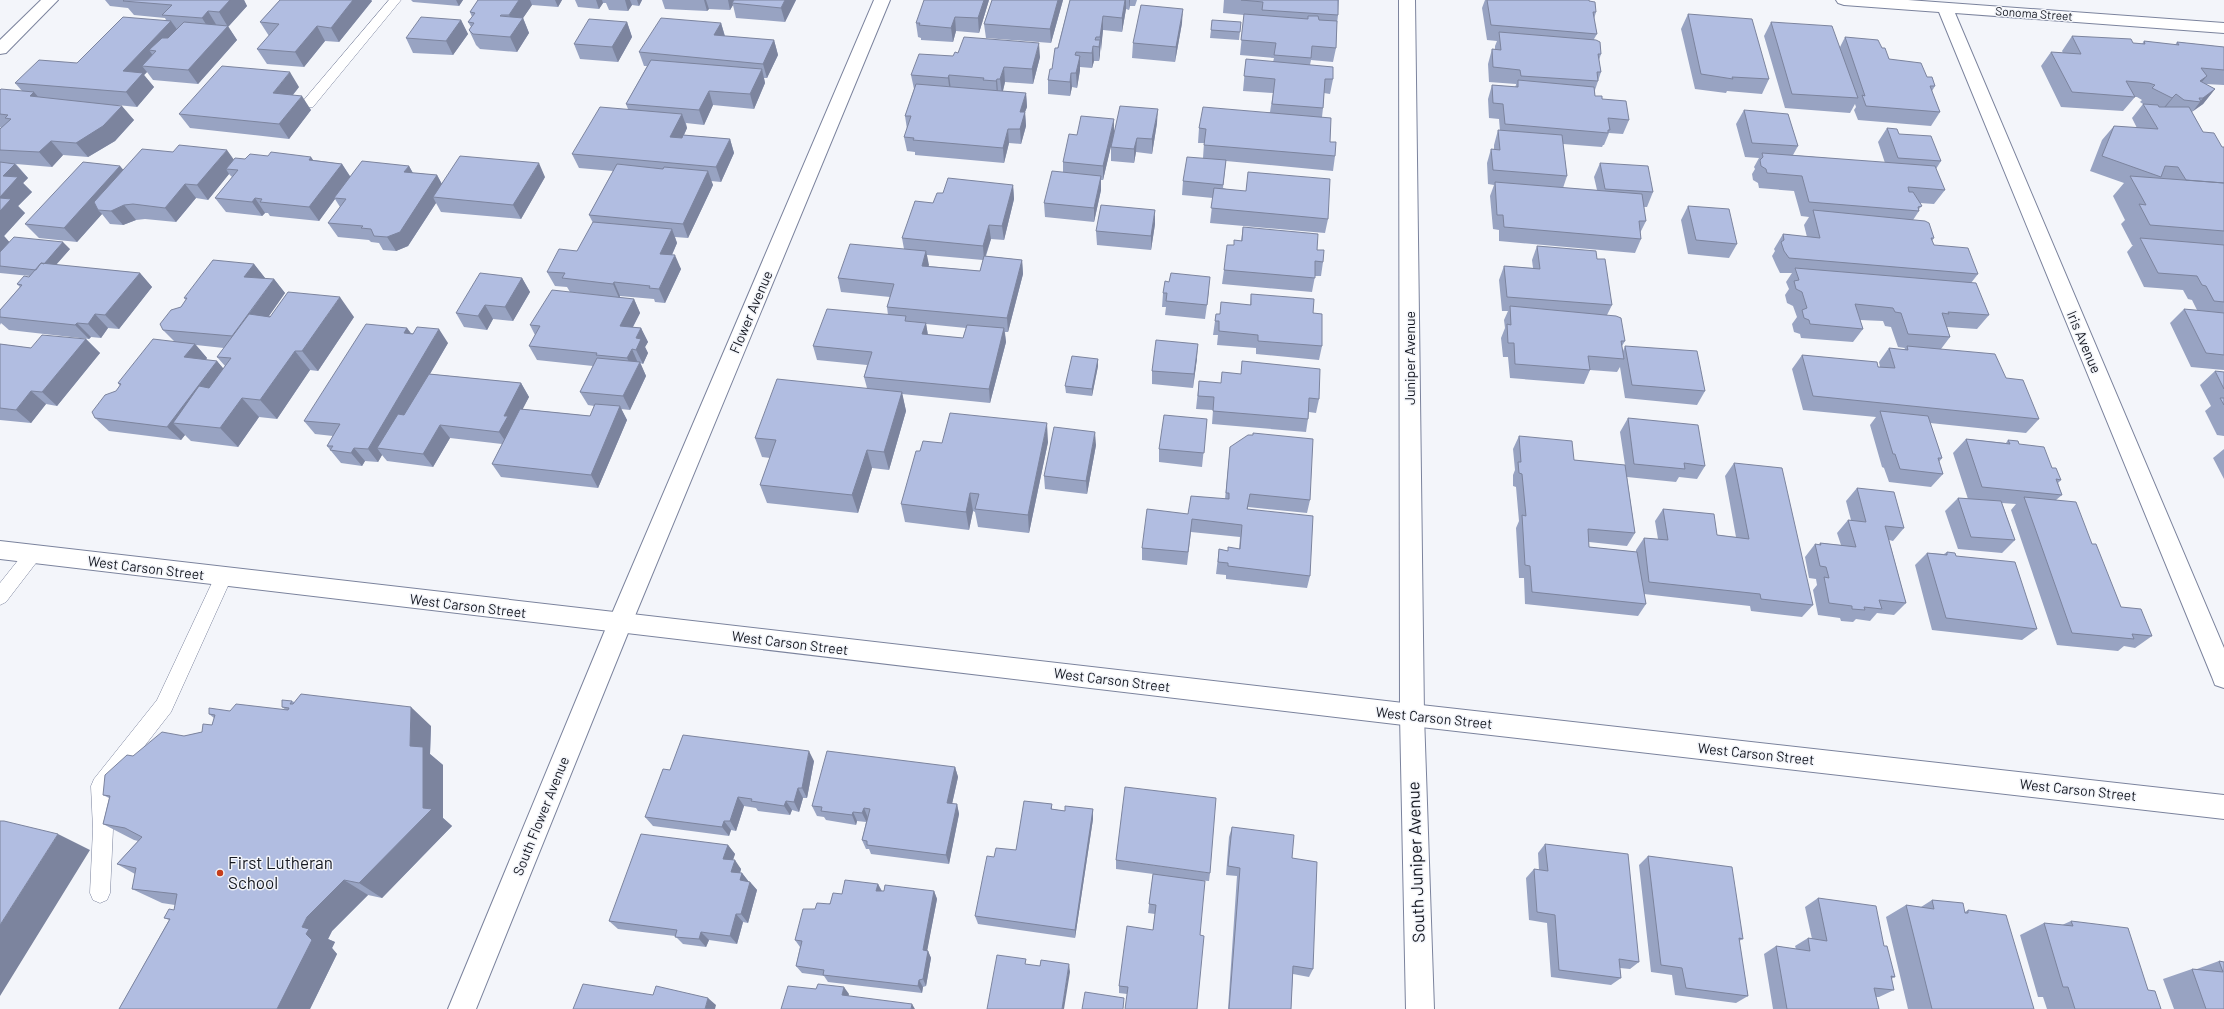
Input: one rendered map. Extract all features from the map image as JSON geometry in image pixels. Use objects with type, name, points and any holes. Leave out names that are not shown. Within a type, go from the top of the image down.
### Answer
[{"type":"street","points":[[0,48],[50,0]]},
{"type":"street","name":"Flower Avenue","points":[[620,623],[882,0]]},
{"type":"street","name":"Juniper Avenue","points":[[1407,0],[1412,715]]},
{"type":"street","name":"Sonoma Street","points":[[1844,0],[2224,28]]},
{"type":"street","name":"Iris Avenue","points":[[1945,7],[2224,677]]},
{"type":"street","name":"West Carson Street","points":[[0,550],[1412,715],[2224,807]]},
{"type":"street","name":"South Flower Avenue","points":[[462,1009],[620,623]]},
{"type":"street","name":"South Juniper Avenue","points":[[1412,715],[1420,1009]]},
{"type":"lane","points":[[308,104],[395,0]]},
{"type":"lane","points":[[0,597],[33,554]]},
{"type":"lane","points":[[100,893],[103,829],[101,786],[164,706],[223,577]]},
{"type":"building","points":[[230,0],[219,12],[208,11],[202,18],[162,15],[172,5],[123,1]]},
{"type":"building","points":[[280,0],[353,0],[331,28],[317,26],[295,52],[257,49],[279,24],[260,22]]},
{"type":"building","points":[[478,0],[519,0],[509,15],[500,16],[523,18],[510,37],[473,34],[469,30],[474,23],[468,22],[475,13],[470,12]]},
{"type":"building","points":[[734,0],[785,0],[781,8],[732,3]]},
{"type":"building","points":[[924,0],[984,0],[978,18],[955,17],[951,28],[919,25],[920,23],[916,23]]},
{"type":"building","points":[[992,0],[1058,0],[1050,29],[984,24]]},
{"type":"building","points":[[1070,0],[1125,0],[1122,18],[1103,16],[1100,37],[1096,37],[1095,40],[1100,40],[1099,47],[1093,46],[1092,53],[1076,52],[1075,55],[1080,56],[1076,73],[1071,73],[1070,82],[1048,80],[1050,69],[1052,69],[1055,48],[1058,48]]},
{"type":"building","points":[[1241,0],[1338,0],[1338,15],[1262,10],[1263,2]]},
{"type":"building","points":[[1487,0],[1589,0],[1595,2],[1596,12],[1593,12],[1597,34],[1491,25]]},
{"type":"building","points":[[1141,5],[1183,9],[1176,47],[1133,43]]},
{"type":"building","points":[[1244,14],[1308,19],[1308,16],[1318,16],[1319,20],[1337,21],[1336,48],[1312,46],[1311,58],[1274,55],[1276,43],[1241,40]]},
{"type":"building","points":[[1688,14],[1752,19],[1769,79],[1732,77],[1733,79],[1701,74]]},
{"type":"building","points":[[123,17],[171,21],[123,71],[143,73],[126,92],[15,83],[39,60],[77,63]]},
{"type":"building","points":[[421,17],[461,20],[446,41],[406,38]]},
{"type":"building","points":[[661,18],[721,23],[714,35],[774,40],[763,64],[639,52]]},
{"type":"building","points":[[589,19],[627,22],[612,47],[574,44]]},
{"type":"building","points":[[1212,20],[1241,22],[1240,32],[1211,30]]},
{"type":"building","points":[[184,22],[228,26],[188,70],[142,66],[156,51],[149,50],[162,38],[168,38]]},
{"type":"building","points":[[1771,22],[1832,26],[1858,98],[1792,94]]},
{"type":"building","points":[[1499,32],[1596,40],[1600,42],[1601,54],[1598,54],[1601,72],[1597,72],[1598,81],[1521,76],[1520,70],[1493,67],[1492,49],[1501,50]]},
{"type":"building","points":[[2072,36],[2131,39],[2133,43],[2145,44],[2144,41],[2179,45],[2177,42],[2224,47],[2224,70],[2201,68],[2207,76],[2200,81],[2215,89],[2203,98],[2199,98],[2201,102],[2184,100],[2176,94],[2172,98],[2152,88],[2155,85],[2149,83],[2126,81],[2135,97],[2072,92],[2051,52],[2081,54]]},
{"type":"building","points":[[964,37],[1039,43],[1032,69],[1004,67],[1000,79],[997,79],[996,81],[983,80],[984,78],[949,75],[948,78],[911,75],[919,54],[953,56],[955,52],[958,53]]},
{"type":"building","points":[[1845,37],[1878,40],[1882,48],[1885,48],[1889,59],[1921,63],[1927,77],[1932,77],[1935,86],[1930,86],[1940,112],[1866,106],[1862,95],[1865,96]]},
{"type":"building","points":[[1246,59],[1333,67],[1333,79],[1325,79],[1323,108],[1272,104],[1275,79],[1244,76]]},
{"type":"building","points":[[651,60],[762,69],[750,94],[709,91],[699,110],[626,104]]},
{"type":"building","points":[[222,66],[290,72],[273,93],[302,96],[279,124],[179,114]]},
{"type":"building","points":[[1518,80],[1594,87],[1595,96],[1602,96],[1602,99],[1626,101],[1629,120],[1608,118],[1610,130],[1608,130],[1608,133],[1505,124],[1503,104],[1493,103],[1492,85],[1518,87]]},
{"type":"building","points":[[916,84],[1026,93],[1020,112],[1025,112],[1020,129],[1008,129],[1003,148],[913,140],[914,138],[904,137],[911,116],[905,116]]},
{"type":"building","points":[[1,89],[34,92],[30,96],[122,106],[103,126],[76,143],[51,141],[39,152],[0,150],[0,129],[11,119],[5,118],[8,115],[0,114]]},
{"type":"building","points":[[2143,104],[2158,105],[2159,107],[2189,107],[2203,132],[2214,133],[2222,147],[2224,147],[2224,183],[2186,180],[2178,167],[2165,166],[2161,177],[2102,156],[2114,126],[2158,129]]},
{"type":"building","points":[[1120,106],[1158,109],[1152,139],[1137,138],[1134,149],[1111,147]]},
{"type":"building","points":[[600,107],[682,114],[670,137],[682,138],[683,135],[730,139],[716,167],[572,154]]},
{"type":"building","points":[[1203,107],[1331,118],[1330,142],[1336,142],[1335,156],[1204,145],[1206,129],[1199,128]]},
{"type":"building","points":[[1744,110],[1788,114],[1798,146],[1752,143]]},
{"type":"building","points":[[1081,116],[1114,119],[1103,166],[1063,162],[1069,134],[1077,135]]},
{"type":"building","points":[[1887,128],[1897,129],[1899,134],[1931,136],[1941,161],[1898,158]]},
{"type":"building","points":[[1498,130],[1562,135],[1567,176],[1493,170],[1491,149],[1500,150]]},
{"type":"building","points":[[179,145],[227,150],[197,185],[185,184],[165,208],[133,204],[124,205],[111,211],[98,210],[94,202],[142,149],[173,152]]},
{"type":"building","points":[[271,152],[311,157],[309,160],[342,164],[309,207],[260,202],[262,199],[255,198],[252,202],[215,198],[238,170],[226,169],[235,158],[245,159],[250,154],[268,156]]},
{"type":"building","points":[[1762,153],[1935,166],[1945,190],[1908,187],[1909,192],[1913,192],[1922,206],[1918,207],[1919,211],[1809,202],[1802,176],[1767,173],[1766,169],[1761,166],[1760,160],[1763,157]]},
{"type":"building","points":[[460,156],[539,163],[513,205],[433,197]]},
{"type":"building","points":[[1187,157],[1226,160],[1223,185],[1183,181]]},
{"type":"building","points":[[362,161],[409,166],[404,172],[437,175],[400,232],[387,237],[374,236],[371,229],[361,228],[363,226],[328,223],[346,199],[334,198]]},
{"type":"building","points":[[0,162],[15,164],[3,176],[18,177],[0,197]]},
{"type":"building","points":[[83,162],[120,166],[64,228],[25,224]]},
{"type":"building","points":[[1600,163],[1648,166],[1653,192],[1605,189]]},
{"type":"building","points":[[617,164],[663,169],[664,167],[708,171],[683,224],[589,215]]},
{"type":"building","points":[[1052,171],[1101,176],[1094,208],[1044,203]]},
{"type":"building","points":[[1248,172],[1330,179],[1328,219],[1211,208],[1214,188],[1246,191]]},
{"type":"building","points":[[2130,176],[2224,183],[2224,231],[2150,225],[2139,204],[2146,205]]},
{"type":"building","points":[[948,178],[1013,185],[1002,226],[989,225],[983,246],[902,238],[915,201],[933,203],[937,193],[943,193]]},
{"type":"building","points":[[1495,182],[1642,194],[1646,221],[1639,221],[1641,239],[1504,227],[1503,215],[1497,215]]},
{"type":"building","points":[[0,198],[11,199],[0,211]]},
{"type":"building","points":[[1101,205],[1155,210],[1151,236],[1096,231]]},
{"type":"building","points":[[1688,206],[1729,209],[1737,244],[1696,240]]},
{"type":"building","points":[[1813,210],[1925,221],[1929,223],[1934,238],[1931,238],[1934,245],[1968,248],[1978,274],[1789,258],[1784,251],[1781,242],[1784,240],[1783,234],[1820,238]]},
{"type":"building","points":[[593,222],[672,229],[660,254],[675,255],[659,289],[649,288],[650,286],[614,282],[613,284],[562,278],[565,273],[547,272],[559,249],[577,251]]},
{"type":"building","points":[[1243,227],[1318,234],[1317,250],[1324,250],[1323,262],[1315,261],[1315,278],[1224,270],[1227,245],[1234,245],[1234,240],[1242,241]]},
{"type":"building","points":[[14,237],[63,242],[44,264],[41,263],[36,270],[0,266],[0,252]]},
{"type":"building","points":[[2140,238],[2224,245],[2224,302],[2214,301],[2206,286],[2202,285],[2197,276],[2158,273]]},
{"type":"building","points":[[850,244],[926,251],[922,266],[980,271],[984,256],[1022,260],[1007,318],[887,307],[894,284],[838,278]]},
{"type":"building","points":[[1537,246],[1596,251],[1597,259],[1605,259],[1612,305],[1507,297],[1504,266],[1540,269]]},
{"type":"building","points":[[213,260],[254,264],[244,277],[274,279],[232,336],[163,330],[160,324],[171,310],[181,307],[187,298],[184,298]]},
{"type":"building","points":[[41,263],[140,273],[105,315],[95,314],[88,324],[77,323],[75,325],[0,317],[0,310],[22,285],[17,284],[24,276],[29,277]]},
{"type":"building","points":[[1795,268],[1976,283],[1989,315],[1948,312],[1949,314],[1942,313],[1950,337],[1908,334],[1901,313],[1895,312],[1893,308],[1855,304],[1863,329],[1810,324],[1809,320],[1804,318],[1802,310],[1807,308],[1802,292],[1796,289],[1794,281],[1799,280]]},
{"type":"building","points":[[480,273],[522,278],[505,307],[485,305],[478,316],[456,313]]},
{"type":"building","points":[[1171,273],[1210,277],[1207,305],[1166,301],[1167,293],[1163,293],[1165,281],[1169,282]]},
{"type":"building","points":[[552,290],[634,299],[620,326],[641,328],[636,338],[641,339],[636,350],[632,349],[627,358],[596,355],[597,353],[529,346],[540,326],[530,325]]},
{"type":"building","points":[[288,292],[340,297],[302,351],[295,351],[260,400],[242,398],[220,428],[173,423],[199,386],[209,388],[231,358],[217,357],[249,314],[270,317]]},
{"type":"building","points":[[1251,294],[1314,299],[1313,313],[1322,314],[1322,346],[1258,341],[1258,335],[1219,331],[1219,321],[1215,321],[1216,314],[1220,314],[1221,302],[1251,305]]},
{"type":"building","points":[[1510,306],[1616,316],[1621,318],[1625,341],[1621,341],[1624,359],[1588,356],[1590,370],[1515,364],[1514,343],[1508,343],[1507,324],[1511,325]]},
{"type":"building","points":[[827,309],[906,316],[905,321],[926,323],[922,334],[963,338],[967,325],[1004,328],[989,389],[864,377],[872,352],[813,346]]},
{"type":"building","points":[[2184,309],[2224,313],[2224,355],[2206,353]]},
{"type":"building","points":[[366,324],[407,328],[404,333],[413,334],[417,327],[439,329],[368,449],[354,448],[351,453],[330,450],[333,446],[327,446],[340,424],[304,421]]},
{"type":"building","points":[[42,335],[86,339],[42,392],[31,391],[16,410],[0,408],[0,344],[31,348]]},
{"type":"building","points":[[153,339],[195,344],[184,357],[217,361],[167,427],[95,418],[92,412],[105,395],[116,391],[121,384],[118,383]]},
{"type":"building","points":[[1156,340],[1198,344],[1194,374],[1152,371]]},
{"type":"building","points":[[1625,346],[1697,351],[1705,391],[1632,385]]},
{"type":"building","points":[[1907,346],[1995,354],[2006,378],[2023,380],[2039,419],[1813,396],[1802,355],[1877,362],[1878,367],[1895,368],[1889,348],[1908,350]]},
{"type":"building","points":[[1072,356],[1098,359],[1092,389],[1065,386]]},
{"type":"building","points":[[597,358],[640,362],[623,396],[580,392]]},
{"type":"building","points":[[1242,361],[1320,369],[1319,399],[1309,398],[1308,419],[1213,411],[1214,397],[1198,396],[1199,381],[1221,383],[1222,372],[1241,374]]},
{"type":"building","points":[[2215,371],[2224,372],[2224,389]]},
{"type":"building","points":[[429,374],[521,383],[504,416],[508,416],[499,432],[440,425],[423,454],[377,448],[398,414],[404,415]]},
{"type":"building","points":[[777,379],[902,392],[884,452],[867,450],[852,495],[760,485],[776,440],[755,438]]},
{"type":"building","points":[[2220,398],[2224,398],[2224,405]]},
{"type":"building","points":[[595,404],[620,406],[591,475],[492,464],[520,409],[590,416]]},
{"type":"building","points":[[1880,411],[1928,416],[1942,458],[1938,458],[1943,474],[1900,469],[1895,454],[1893,454]]},
{"type":"building","points":[[950,413],[1047,423],[1028,515],[975,509],[979,494],[970,493],[966,512],[901,504],[916,451],[920,451],[923,441],[942,443]]},
{"type":"building","points":[[1164,415],[1207,419],[1204,453],[1159,449]]},
{"type":"building","points":[[1628,418],[1698,425],[1705,466],[1684,463],[1685,469],[1634,464]]},
{"type":"building","points":[[1054,427],[1095,432],[1086,481],[1044,476]]},
{"type":"building","points":[[1253,433],[1313,439],[1310,500],[1250,494],[1247,509],[1313,516],[1310,576],[1228,566],[1228,563],[1218,562],[1219,549],[1228,551],[1228,547],[1240,549],[1242,525],[1192,519],[1188,552],[1142,548],[1147,509],[1188,514],[1191,496],[1229,499],[1229,493],[1226,493],[1230,447],[1248,435],[1253,435]]},
{"type":"building","points":[[1519,436],[1572,441],[1574,460],[1625,465],[1635,533],[1588,529],[1589,547],[1637,552],[1646,604],[1532,592],[1530,566],[1525,565],[1522,515],[1526,516],[1522,474],[1519,473],[1518,462],[1521,462]]},
{"type":"building","points":[[1966,439],[2010,444],[2008,440],[2018,441],[2019,444],[2044,447],[2052,468],[2056,468],[2061,480],[2056,479],[2062,495],[1982,487]]},
{"type":"building","points":[[1734,463],[1782,468],[1813,605],[1761,599],[1760,594],[1649,582],[1644,538],[1668,540],[1663,509],[1714,514],[1717,535],[1749,539]]},
{"type":"building","points":[[1857,488],[1894,492],[1904,528],[1885,526],[1906,603],[1879,600],[1882,609],[1864,607],[1865,610],[1852,609],[1852,606],[1829,603],[1824,577],[1829,578],[1826,567],[1820,566],[1815,544],[1821,545],[1820,543],[1856,547],[1848,520],[1866,522]]},
{"type":"building","points":[[2024,497],[2076,502],[2092,544],[2096,544],[2121,607],[2141,609],[2152,636],[2132,634],[2134,639],[2072,633]]},
{"type":"building","points":[[1958,498],[2001,501],[2015,540],[1971,537]]},
{"type":"building","points":[[1947,552],[1955,553],[1956,556],[2015,562],[2037,629],[1946,618],[1927,553],[1947,555]]},
{"type":"building","points":[[301,694],[411,707],[410,746],[423,747],[423,808],[432,809],[359,883],[344,880],[307,917],[302,927],[309,929],[306,934],[312,940],[277,1009],[119,1009],[170,919],[164,918],[169,909],[174,910],[177,894],[132,889],[136,868],[117,864],[142,837],[125,828],[103,824],[110,796],[103,795],[105,775],[127,755],[133,756],[162,732],[184,736],[202,732],[203,724],[212,725],[215,715],[209,714],[209,708],[230,711],[236,704],[288,710],[289,708],[282,707],[282,700],[292,701],[290,704],[293,704]]},
{"type":"building","points":[[683,735],[809,751],[802,788],[798,788],[794,802],[786,801],[784,806],[751,801],[752,799],[738,797],[730,821],[724,821],[722,827],[645,817],[663,769],[670,770]]},
{"type":"building","points":[[827,751],[955,767],[947,803],[957,804],[946,855],[867,845],[867,841],[862,840],[870,809],[864,808],[862,813],[853,812],[852,815],[821,811],[822,807],[812,806]]},
{"type":"building","points":[[1125,787],[1216,798],[1210,873],[1116,860]]},
{"type":"building","points":[[1024,801],[1052,804],[1051,809],[1065,811],[1065,806],[1093,809],[1075,930],[975,916],[987,856],[994,857],[996,848],[1016,850]]},
{"type":"building","points":[[0,821],[58,834],[0,925]]},
{"type":"building","points":[[1232,827],[1294,835],[1292,858],[1317,862],[1313,969],[1293,966],[1291,1009],[1229,1009],[1240,868],[1228,866]]},
{"type":"building","points":[[641,834],[728,845],[723,859],[735,860],[731,872],[742,873],[740,880],[750,882],[741,914],[736,914],[730,936],[701,932],[699,939],[675,937],[677,930],[609,921]]},
{"type":"building","points":[[1545,844],[1628,854],[1639,962],[1619,959],[1621,978],[1559,970],[1555,915],[1537,912],[1534,869],[1548,871]]},
{"type":"building","points":[[1648,856],[1732,867],[1743,939],[1739,938],[1748,996],[1686,988],[1682,968],[1661,965]]},
{"type":"building","points":[[1153,874],[1205,881],[1200,935],[1204,936],[1197,1009],[1125,1009],[1128,987],[1119,986],[1127,926],[1153,930],[1156,905],[1149,904]]},
{"type":"building","points":[[845,880],[878,884],[876,891],[884,891],[885,885],[934,891],[923,950],[928,951],[923,979],[919,980],[918,986],[823,975],[824,970],[796,966],[802,941],[795,940],[803,909],[815,909],[817,903],[830,904],[833,893],[842,894]]},
{"type":"building","points":[[1818,898],[1876,906],[1884,946],[1887,946],[1895,977],[1891,976],[1894,990],[1874,988],[1879,1009],[1787,1009],[1776,946],[1810,951],[1808,938],[1827,941]]},
{"type":"building","points":[[1932,900],[1963,903],[1965,913],[1968,913],[1968,910],[2006,915],[2034,1009],[1932,1009],[1906,905],[1934,909]]},
{"type":"building","points":[[2071,921],[2128,928],[2148,990],[2155,991],[2161,1009],[2075,1009],[2068,987],[2063,987],[2044,923],[2073,926]]},
{"type":"building","points":[[997,955],[1026,959],[1025,964],[1040,966],[1041,960],[1069,964],[1062,1009],[987,1009]]},
{"type":"building","points":[[2219,961],[2224,962],[2224,1009],[2206,1009],[2192,969],[2223,972]]},
{"type":"building","points":[[583,984],[653,995],[656,986],[708,998],[705,1009],[573,1009]]},
{"type":"building","points":[[818,984],[844,987],[842,995],[912,1004],[911,1009],[781,1009],[788,986],[816,989]]},
{"type":"building","points":[[1085,992],[1124,998],[1123,1009],[1082,1009]]},
{"type":"place","name":"First Lutheran School","points":[[220,873]]}]
